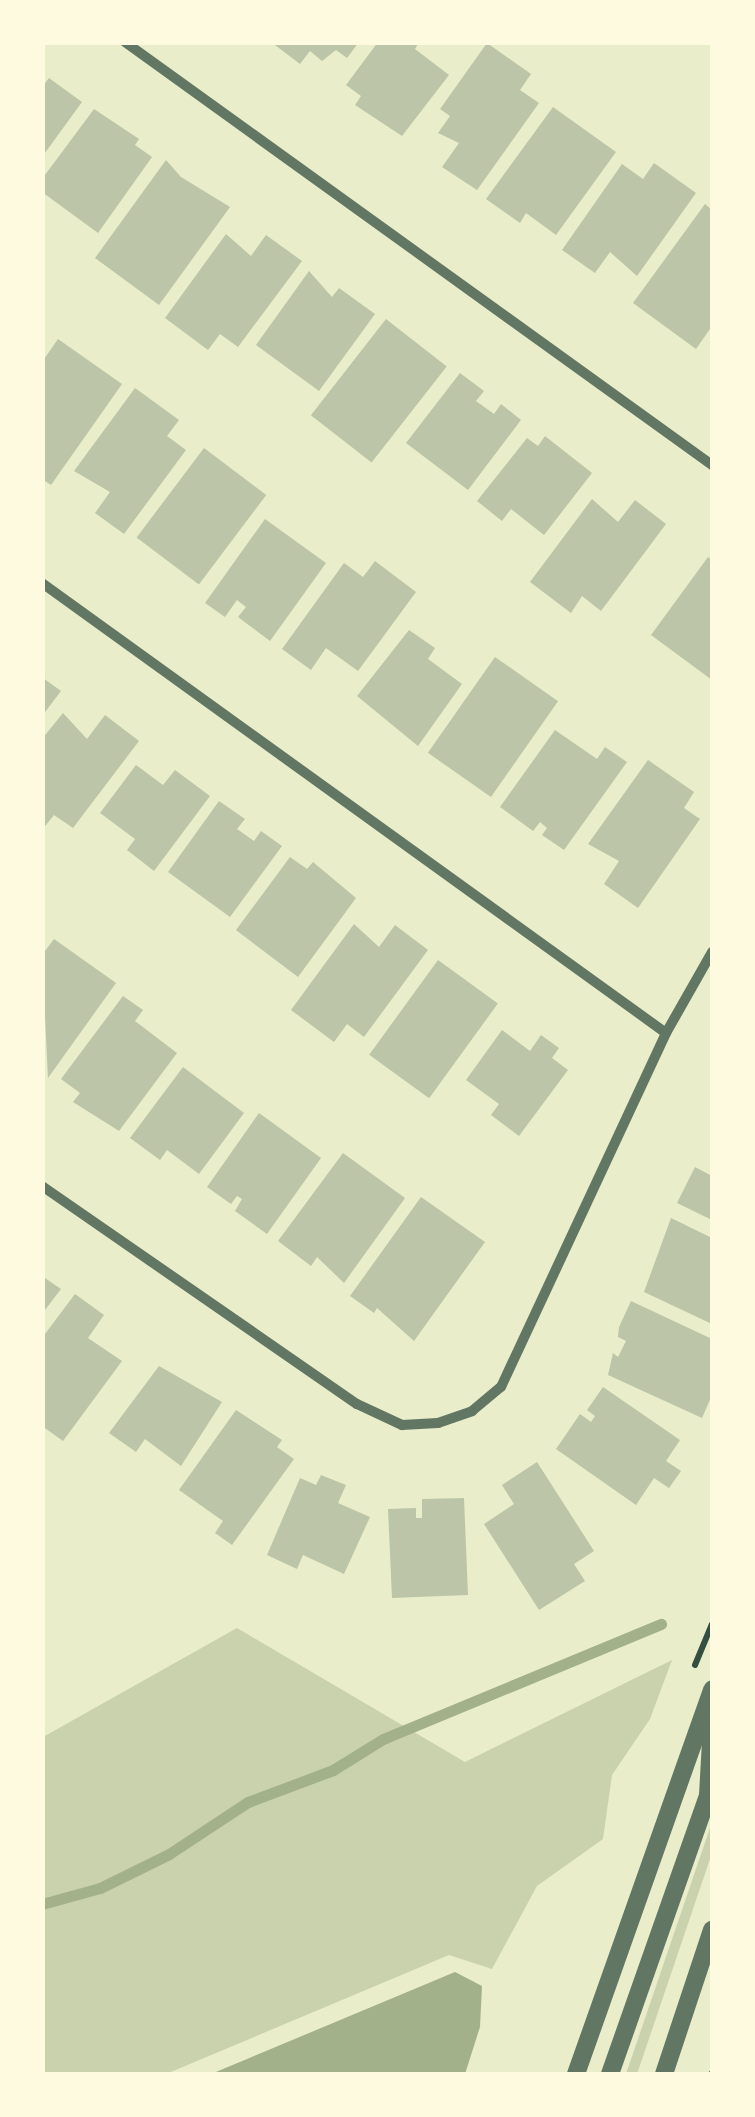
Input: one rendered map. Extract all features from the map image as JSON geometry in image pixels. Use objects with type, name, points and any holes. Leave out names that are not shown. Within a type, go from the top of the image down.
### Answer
[{"type":"street","points":[[125,42],[712,465]]},
{"type":"street","points":[[42,583],[666,1033]]},
{"type":"street","points":[[42,1186],[357,1404],[402,1425],[438,1423],[472,1411],[501,1387],[666,1033],[712,952]]},
{"type":"street","points":[[576,2074],[712,1689]]},
{"type":"street","points":[[610,2074],[708,1795],[712,1724]]},
{"type":"street","points":[[664,2074],[712,1930]]},
{"type":"shaded area","points":[[237,1628],[465,1762],[672,1660],[650,1719],[612,1775],[603,1839],[537,1886],[492,1969],[449,1955],[166,2074],[43,2074],[43,1737]]},
{"type":"shaded area","points":[[712,1822],[712,1853],[637,2074],[626,2074]]},
{"type":"shaded area","points":[[455,1972],[482,1986],[480,2027],[465,2074],[211,2074]]},
{"type":"building","points":[[271,42],[359,42],[347,58],[336,50],[322,61],[310,51],[300,64]]},
{"type":"building","points":[[378,42],[419,42],[415,49],[449,75],[402,136],[355,105],[361,96],[346,85]]},
{"type":"building","points":[[487,43],[531,74],[520,90],[539,103],[477,190],[442,167],[459,143],[438,133],[450,116],[440,109]]},
{"type":"building","points":[[49,78],[82,102],[42,157],[42,87]]},
{"type":"building","points":[[553,107],[616,152],[556,235],[526,213],[520,223],[486,199]]},
{"type":"building","points":[[94,109],[139,139],[135,145],[152,157],[98,233],[42,192],[42,179]]},
{"type":"building","points":[[166,160],[181,177],[230,207],[159,305],[95,258]]},
{"type":"building","points":[[654,163],[696,193],[637,276],[610,252],[595,273],[562,250],[622,164],[643,179]]},
{"type":"building","points":[[705,204],[712,210],[712,326],[696,349],[633,303]]},
{"type":"building","points":[[226,234],[251,256],[266,235],[302,261],[238,347],[220,334],[208,350],[165,318]]},
{"type":"building","points":[[309,271],[332,297],[339,288],[375,314],[319,391],[256,345]]},
{"type":"building","points":[[386,319],[447,366],[372,463],[311,415]]},
{"type":"building","points":[[58,339],[122,384],[51,485],[42,479],[42,362]]},
{"type":"building","points":[[460,373],[484,391],[476,401],[494,414],[501,404],[521,420],[468,490],[406,443]]},
{"type":"building","points":[[135,388],[179,420],[167,436],[186,450],[124,534],[95,513],[110,492],[74,471]]},
{"type":"building","points":[[545,436],[592,473],[544,535],[511,509],[502,521],[477,501],[527,438],[538,446]]},
{"type":"building","points":[[204,448],[266,495],[199,584],[137,537]]},
{"type":"building","points":[[592,499],[618,522],[635,500],[666,524],[601,611],[582,596],[571,613],[530,582]]},
{"type":"building","points":[[265,519],[326,563],[270,641],[238,617],[246,607],[237,600],[225,617],[205,603]]},
{"type":"building","points":[[708,557],[712,560],[712,680],[651,635]]},
{"type":"building","points":[[375,561],[416,592],[358,671],[326,648],[311,670],[282,649],[344,563],[363,577]]},
{"type":"building","points":[[409,630],[435,648],[428,659],[462,684],[418,746],[357,696]]},
{"type":"building","points":[[495,657],[558,701],[491,797],[428,753]]},
{"type":"building","points":[[42,669],[43,678],[61,691],[42,716]]},
{"type":"building","points":[[63,713],[87,739],[105,715],[139,741],[73,828],[54,815],[42,830],[42,739]]},
{"type":"building","points":[[555,730],[597,759],[605,747],[627,762],[564,850],[542,835],[547,828],[540,822],[533,831],[500,807]]},
{"type":"building","points":[[648,760],[694,792],[684,808],[700,819],[638,908],[604,884],[619,861],[588,844]]},
{"type":"building","points":[[136,765],[163,785],[175,770],[210,796],[154,871],[127,850],[135,839],[100,813]]},
{"type":"building","points":[[219,801],[245,819],[237,829],[254,841],[261,831],[282,846],[230,917],[168,872]]},
{"type":"building","points":[[290,857],[307,869],[313,862],[356,898],[298,977],[236,930]]},
{"type":"building","points":[[354,924],[379,947],[395,925],[428,950],[364,1037],[347,1024],[334,1042],[291,1010]]},
{"type":"building","points":[[54,939],[116,983],[48,1078],[42,955]]},
{"type":"building","points":[[438,960],[498,1003],[429,1098],[369,1055]]},
{"type":"building","points":[[123,996],[143,1010],[135,1021],[177,1053],[119,1131],[73,1102],[80,1093],[61,1079]]},
{"type":"building","points":[[502,1030],[530,1051],[541,1035],[559,1048],[552,1058],[568,1070],[519,1136],[491,1115],[499,1104],[466,1080]]},
{"type":"building","points":[[183,1067],[244,1113],[199,1174],[167,1150],[160,1160],[130,1138]]},
{"type":"building","points":[[259,1113],[321,1158],[267,1234],[235,1211],[242,1199],[237,1196],[231,1204],[207,1187]]},
{"type":"building","points":[[343,1153],[405,1198],[344,1283],[317,1257],[311,1266],[278,1241]]},
{"type":"building","points":[[695,1167],[712,1176],[712,1220],[677,1203]]},
{"type":"building","points":[[421,1197],[485,1242],[414,1341],[377,1308],[374,1313],[350,1296]]},
{"type":"building","points":[[671,1218],[712,1238],[712,1324],[644,1292]]},
{"type":"building","points":[[42,1276],[61,1289],[42,1314]]},
{"type":"building","points":[[75,1294],[104,1315],[88,1338],[122,1361],[63,1441],[42,1426],[42,1338]]},
{"type":"building","points":[[631,1301],[712,1339],[712,1395],[702,1418],[608,1375],[613,1353],[618,1357],[626,1341],[618,1337],[619,1327]]},
{"type":"building","points":[[159,1366],[222,1402],[181,1466],[145,1439],[136,1452],[109,1433]]},
{"type":"building","points":[[603,1387],[680,1440],[666,1461],[681,1471],[669,1488],[654,1478],[636,1505],[556,1449],[580,1414],[591,1422],[595,1416],[587,1410]]},
{"type":"building","points":[[236,1410],[282,1440],[277,1447],[294,1459],[232,1545],[215,1533],[223,1521],[179,1490]]},
{"type":"building","points":[[537,1462],[594,1551],[574,1564],[585,1581],[539,1610],[484,1524],[514,1504],[502,1485]]},
{"type":"building","points":[[321,1475],[346,1485],[338,1503],[370,1517],[344,1574],[303,1555],[297,1569],[267,1555],[300,1478],[316,1485]]},
{"type":"building","points":[[464,1498],[468,1595],[392,1598],[388,1509],[416,1508],[416,1518],[422,1518],[422,1499]]},
{"type":"waterway","points":[[42,1904],[100,1888],[169,1854],[248,1802],[333,1770],[383,1739],[661,1624]]}]
